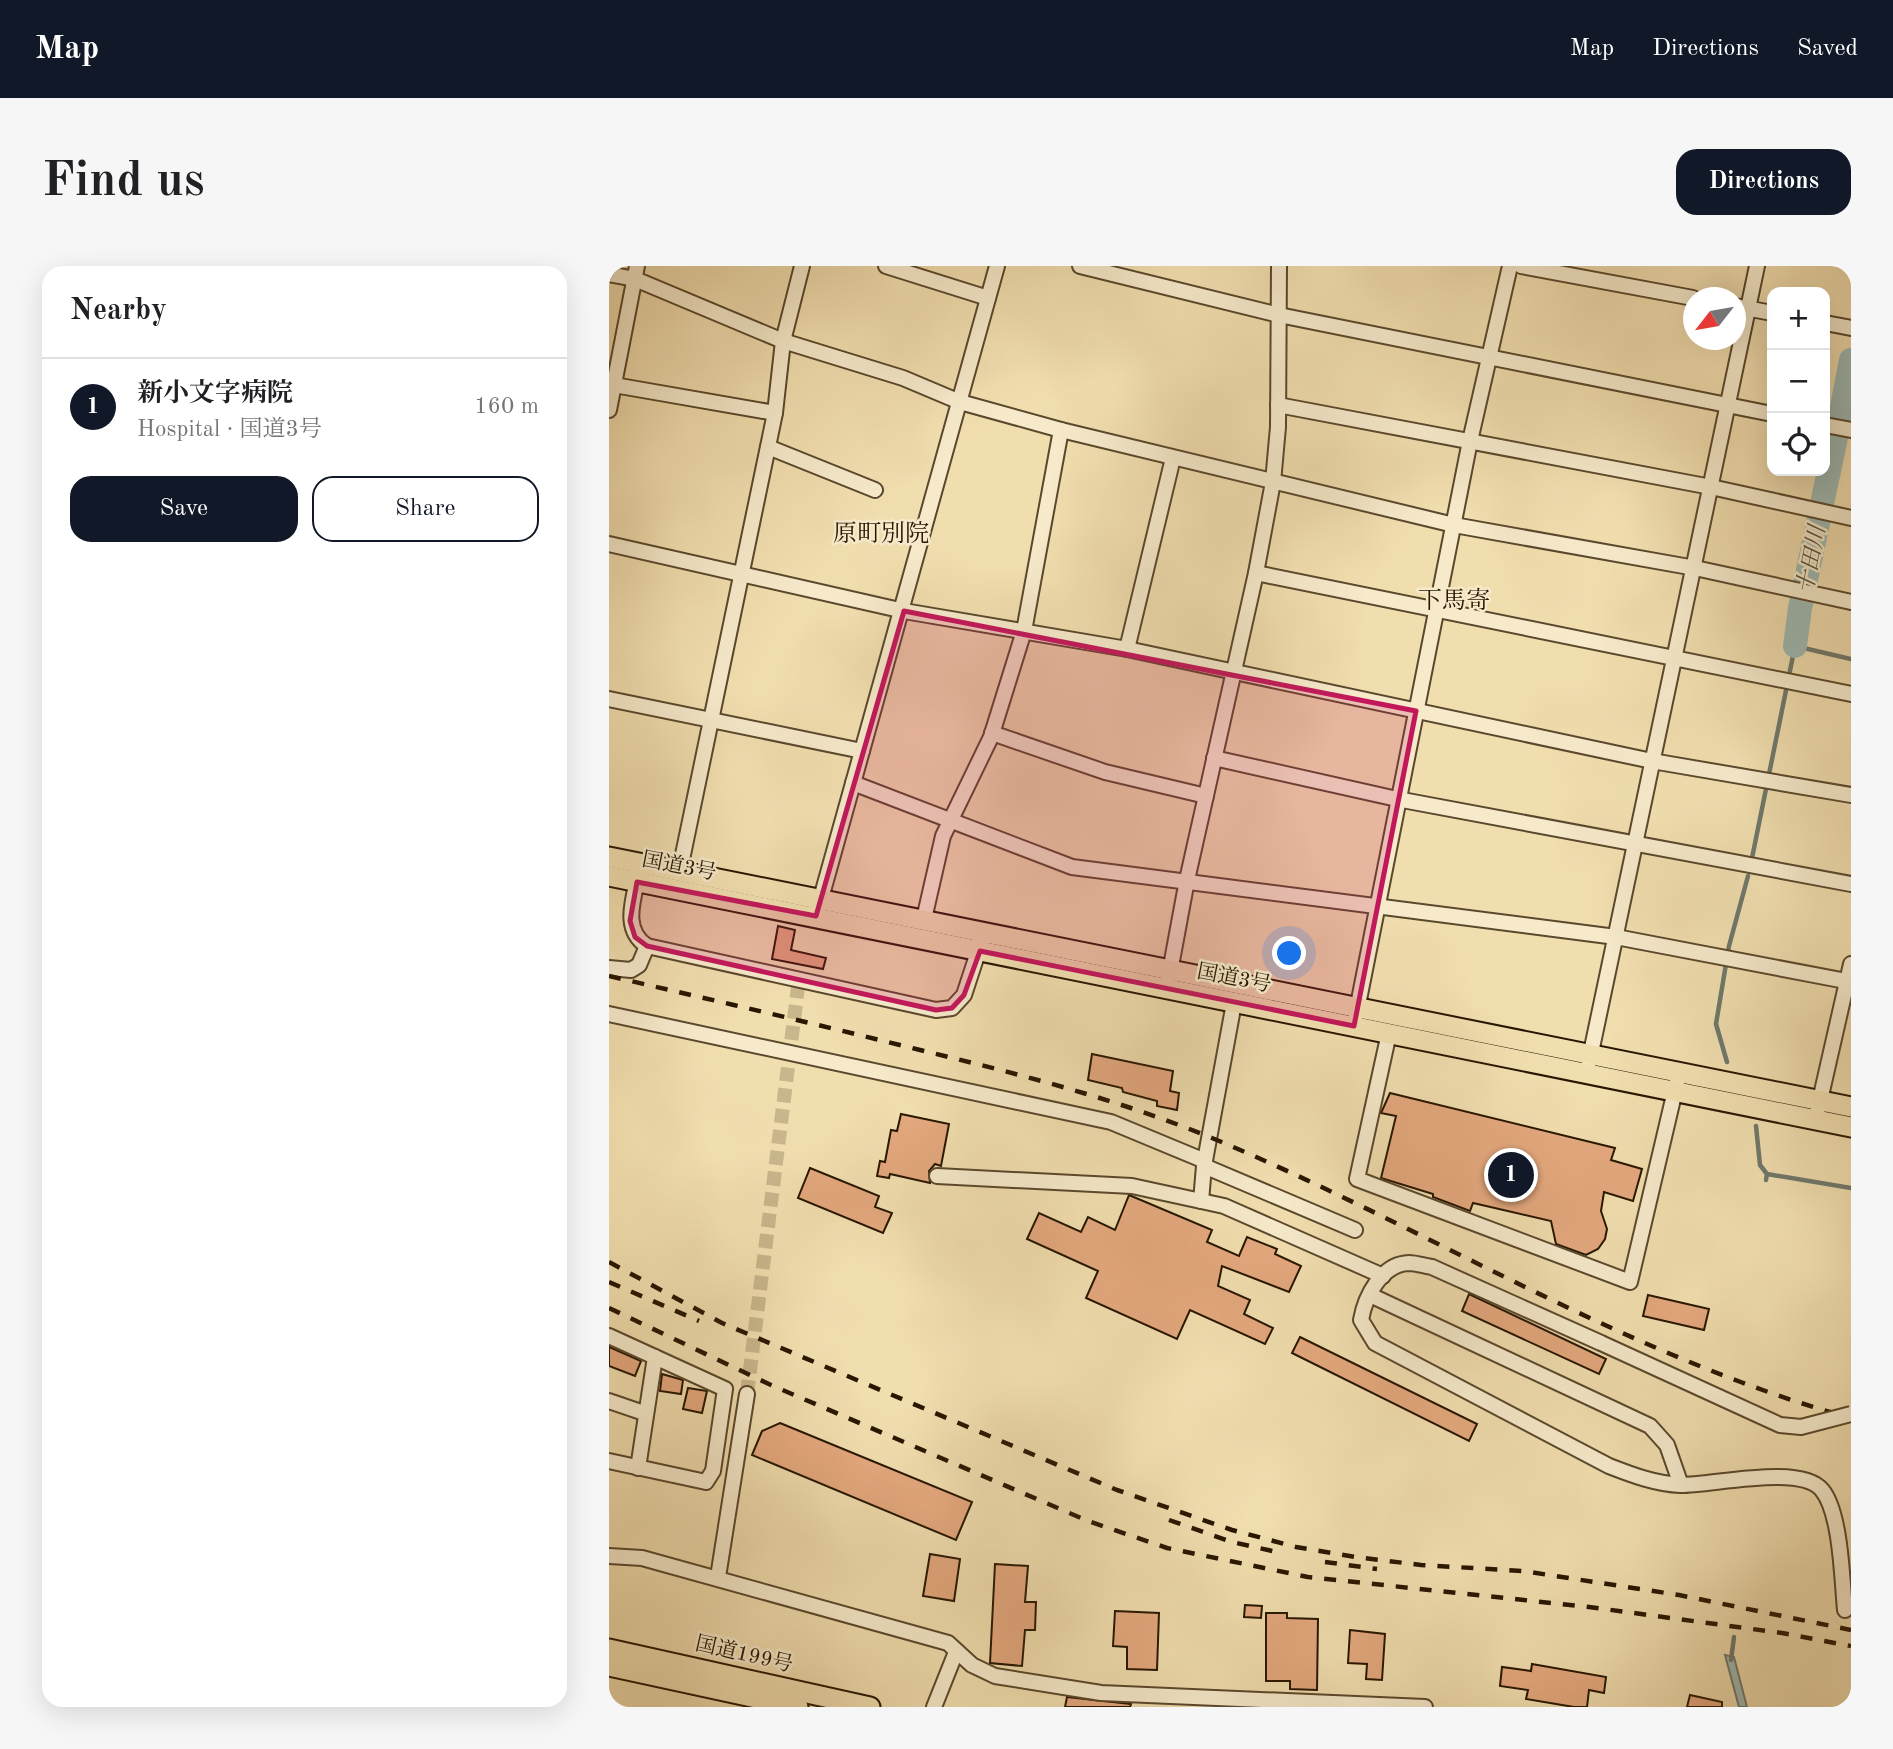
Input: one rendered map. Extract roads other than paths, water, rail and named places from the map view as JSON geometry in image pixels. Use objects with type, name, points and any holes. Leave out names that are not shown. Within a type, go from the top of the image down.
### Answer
[{"type":"highway","name":"国道3号","points":[[609,857],[639,873],[1356,1017],[1389,1033],[1587,1074],[1677,1082],[1819,1100],[1851,1107]]},
{"type":"highway","name":"国道3号","points":[[609,876],[680,869],[818,908],[924,919],[982,941]]},
{"type":"highway","name":"国道3号","points":[[1169,979],[1234,1003],[1356,1017],[1591,1054],[1677,1082],[1851,1127]]},
{"type":"highway","name":"国道199号","points":[[609,1649],[870,1707]]},
{"type":"highway","name":"国道199号","points":[[609,1666],[798,1707]]},
{"type":"street","points":[[680,869],[775,413],[783,341],[802,266]]},
{"type":"street","points":[[886,266],[988,299]]},
{"type":"street","points":[[818,908],[904,611],[997,266]]},
{"type":"street","points":[[1080,266],[1279,315],[1767,413]]},
{"type":"street","points":[[1169,979],[1187,880],[1256,573],[1273,482],[1278,405],[1279,266]]},
{"type":"street","points":[[1356,1017],[1470,440],[1510,266]]},
{"type":"street","points":[[1521,266],[1683,296]]},
{"type":"street","points":[[1746,296],[1757,266]]},
{"type":"street","points":[[609,410],[636,272]]},
{"type":"street","points":[[609,274],[636,272],[783,341],[903,378],[960,402],[1061,430],[1454,525],[1695,568],[1851,602]]},
{"type":"street","points":[[1746,308],[1767,312]]},
{"type":"street","points":[[1830,324],[1851,328]]},
{"type":"street","points":[[1587,1074],[1634,842],[1729,405],[1736,350]]},
{"type":"street","points":[[614,385],[775,413]]},
{"type":"street","points":[[1278,405],[1470,440],[1851,518]]},
{"type":"street","points":[[1830,426],[1851,430]]},
{"type":"street","points":[[924,919],[949,820],[992,733],[1024,631],[1061,430]]},
{"type":"street","points":[[768,447],[875,490]]},
{"type":"street","points":[[1127,649],[1173,458]]},
{"type":"street","points":[[609,544],[904,611],[1127,649],[1652,761],[1851,795]]},
{"type":"street","points":[[1256,573],[1851,694]]},
{"type":"street","points":[[609,699],[710,722],[862,751]]},
{"type":"street","points":[[992,733],[1105,772],[1206,796]]},
{"type":"street","points":[[1214,758],[1397,799],[1851,884]]},
{"type":"street","points":[[853,783],[1072,867],[1616,937],[1849,982]]},
{"type":"street","points":[[639,873],[630,921],[635,937],[647,946],[799,982],[936,1010],[952,1008],[964,995],[982,941]]},
{"type":"street","points":[[609,968],[631,970],[639,965],[647,946]]},
{"type":"street","points":[[1816,1120],[1851,964]]},
{"type":"street","points":[[1201,1201],[1204,1163],[1234,1003]]},
{"type":"street","points":[[609,1014],[1111,1122],[1355,1230]]},
{"type":"street","points":[[1389,1033],[1357,1179],[1630,1282],[1677,1082]]},
{"type":"street","points":[[937,1176],[1132,1186],[1224,1206],[1383,1276]]},
{"type":"street","points":[[1845,1610],[1833,1517],[1822,1490],[1809,1479],[1776,1478],[1681,1485],[1644,1480],[1609,1466],[1375,1343],[1361,1320],[1370,1295],[1393,1267],[1409,1263],[1432,1267],[1780,1425],[1811,1426],[1851,1413]]},
{"type":"street","points":[[1370,1295],[1650,1426],[1667,1445],[1681,1485]]},
{"type":"street","points":[[609,1336],[725,1389],[713,1471],[706,1482],[609,1461]]},
{"type":"street","points":[[638,1468],[644,1413],[655,1357]]},
{"type":"street","points":[[718,1577],[747,1394]]},
{"type":"street","points":[[609,1401],[644,1413]]},
{"type":"street","points":[[609,1556],[642,1558],[718,1577],[948,1643],[972,1665],[995,1676],[1101,1693],[1425,1707]]},
{"type":"street","points":[[934,1707],[956,1652]]},
{"type":"water","points":[[1725,1655],[1734,1657],[1747,1707],[1739,1707]]},
{"type":"waterway","name":"十田川","points":[[1840,417],[1851,360]]},
{"type":"waterway","name":"十田川","points":[[1795,646],[1800,608],[1837,433]]},
{"type":"waterway","points":[[1751,863],[1795,646],[1851,659]]},
{"type":"waterway","points":[[1727,1062],[1716,1024],[1729,946],[1748,876]]},
{"type":"waterway","points":[[1756,1126],[1760,1165],[1767,1174]]},
{"type":"waterway","points":[[1767,1174],[1851,1188]]},
{"type":"waterway","points":[[1766,1180],[1767,1174]]},
{"type":"waterway","points":[[1731,1660],[1734,1637]]},
{"type":"tunnel","points":[[747,1394],[798,987]]},
{"type":"railway","points":[[609,976],[994,1068],[1140,1111],[1212,1138],[1292,1173],[1606,1326],[1686,1361],[1768,1392],[1851,1418]]},
{"type":"railway","points":[[609,1262],[722,1323],[1117,1490],[1232,1530],[1296,1547],[1356,1557],[1421,1565],[1523,1571],[1679,1595],[1851,1630]]},
{"type":"railway","points":[[609,1282],[699,1321]]},
{"type":"railway","points":[[609,1308],[771,1385],[1088,1521],[1167,1548],[1308,1577],[1589,1607],[1782,1633],[1851,1646]]},
{"type":"railway","points":[[1169,1520],[1232,1542],[1277,1552]]},
{"type":"railway","points":[[1325,1562],[1377,1569]]},
{"type":"place","name":"新小文字病院","points":[[1511,1175]]},
{"type":"district","name":"原町別院","points":[[881,535]]},
{"type":"district","name":"下馬寄","points":[[1454,602]]}]
